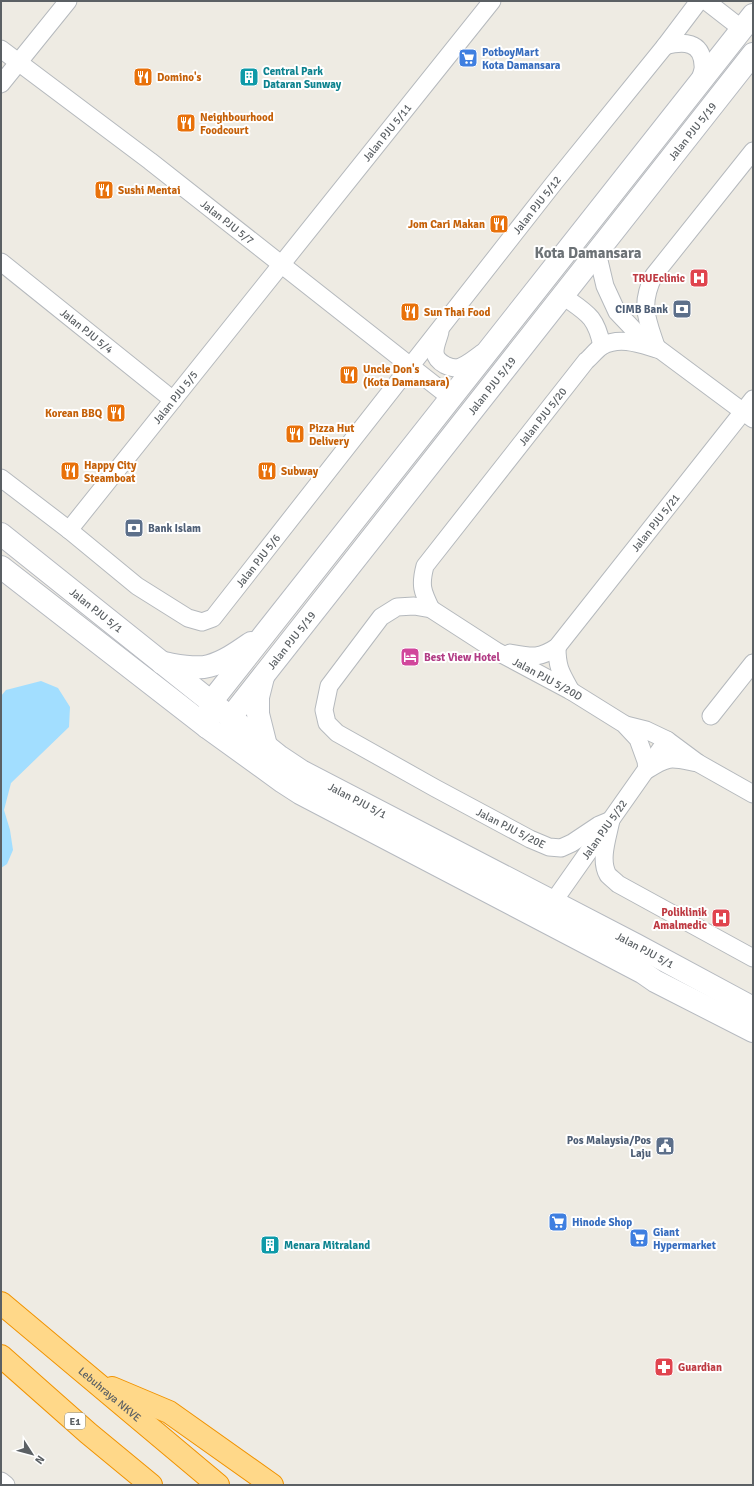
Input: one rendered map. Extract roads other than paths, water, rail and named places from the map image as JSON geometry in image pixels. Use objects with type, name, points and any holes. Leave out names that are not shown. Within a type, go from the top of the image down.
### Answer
[{"type":"highway","name":"Lebuhraya NKVE","points":[[1,1303],[90,1380],[218,1485]]},
{"type":"highway","name":"E1","points":[[1,1356],[88,1433],[151,1485]]},
{"type":"highway","points":[[90,1380],[169,1412],[272,1485]]},
{"type":"street","points":[[1,84],[68,1]]},
{"type":"street","name":"Jalan PJU 5/11","points":[[282,264],[492,1]]},
{"type":"street","points":[[207,727],[211,702],[747,22],[705,1]]},
{"type":"street","name":"Jalan PJU 5/12","points":[[411,366],[554,183],[665,46],[705,1]]},
{"type":"street","points":[[665,46],[677,42],[687,43],[696,47],[701,54],[704,66],[699,84]]},
{"type":"street","name":"Jalan PJU 5/7","points":[[1,49],[150,161],[451,398]]},
{"type":"street","name":"Jalan PJU 5/19","points":[[230,718],[753,54]]},
{"type":"street","points":[[657,349],[647,318],[645,303],[647,289],[654,275],[753,151]]},
{"type":"street","points":[[597,252],[605,286],[617,312],[636,332],[657,349],[750,410]]},
{"type":"street","name":"Jalan PJU 5/4","points":[[1,262],[173,400]]},
{"type":"street","name":"Jalan PJU 5/5","points":[[69,530],[282,264]]},
{"type":"street","points":[[563,296],[592,318],[599,331],[602,346],[624,341],[657,349]]},
{"type":"street","points":[[442,326],[434,353],[437,358],[450,367],[457,368],[490,349]]},
{"type":"street","name":"Jalan PJU 5/20","points":[[431,609],[423,594],[422,579],[425,566],[586,361],[602,346]]},
{"type":"street","name":"Jalan PJU 5/6","points":[[1,478],[69,530],[137,586],[188,618],[202,622],[213,618],[411,366]]},
{"type":"street","name":"Jalan PJU 5/21","points":[[496,651],[530,657],[545,655],[558,647],[750,410]]},
{"type":"street","name":"Jalan PJU 5/1","points":[[1,534],[230,718],[280,757],[301,771],[547,911],[655,981],[753,1031]]},
{"type":"street","name":"Jalan PJU 5/1","points":[[1,566],[207,727],[282,782],[300,793],[753,1008]]},
{"type":"street","name":"Jalan PJU 5/20E","points":[[431,609],[414,606],[397,607],[381,617],[329,686],[324,710],[327,722],[337,733],[435,788],[530,839],[549,847],[561,848],[611,820]]},
{"type":"street","name":"Jalan PJU 5/20D","points":[[431,609],[496,651],[570,691],[624,724],[638,739],[646,762],[647,770],[660,762],[672,758],[698,763]]},
{"type":"street","points":[[160,662],[191,667],[208,667],[228,658],[264,635]]},
{"type":"street","points":[[558,647],[557,660],[559,670],[570,691]]},
{"type":"street","points":[[711,716],[753,663]]},
{"type":"street","points":[[263,676],[258,697],[258,714],[266,746]]},
{"type":"street","points":[[207,727],[230,718]]},
{"type":"street","name":"Jalan PJU 5/20D","points":[[624,724],[646,730],[667,740],[698,763],[753,794]]},
{"type":"street","name":"Jalan PJU 5/22","points":[[547,911],[667,740]]},
{"type":"street","points":[[611,820],[605,853],[605,864],[608,875],[618,884],[753,958]]},
{"type":"water","points":[[41,681],[58,688],[70,707],[69,727],[11,783],[4,810],[10,830],[13,850],[7,864],[1,868],[1,696],[6,690]]},
{"type":"place","name":"PotboyMart Kota Damansara","points":[[468,58]]},
{"type":"place","name":"Domino's","points":[[143,77]]},
{"type":"place","name":"Central Park Dataran Sunway","points":[[249,77]]},
{"type":"place","name":"Neighbourhood Foodcourt","points":[[186,123]]},
{"type":"place","name":"Sushi Mentai","points":[[104,190]]},
{"type":"place","name":"Jom Cari Makan","points":[[499,224]]},
{"type":"place","name":"TRUEclinic","points":[[699,278]]},
{"type":"place","name":"CIMB Bank","points":[[682,309]]},
{"type":"place","name":"Sun Thai Food","points":[[410,312]]},
{"type":"place","name":"Uncle Don's (Kota Damansara)","points":[[349,375]]},
{"type":"place","name":"Korean BBQ","points":[[116,413]]},
{"type":"place","name":"Pizza Hut Delivery","points":[[295,434]]},
{"type":"place","name":"Happy City Steamboat","points":[[70,471]]},
{"type":"place","name":"Subway","points":[[267,471]]},
{"type":"place","name":"Bank Islam","points":[[134,528]]},
{"type":"place","name":"Best View Hotel","points":[[410,657]]},
{"type":"place","name":"Poliklinik Amalmedic","points":[[721,918]]},
{"type":"place","name":"Pos Malaysia/Pos Laju","points":[[665,1146]]},
{"type":"place","name":"Hinode Shop","points":[[558,1222]]},
{"type":"place","name":"Giant Hypermarket","points":[[639,1238]]},
{"type":"place","name":"Menara Mitraland","points":[[270,1245]]},
{"type":"place","name":"Guardian","points":[[664,1367]]},
{"type":"district","name":"Kota Damansara","points":[[588,253]]}]
